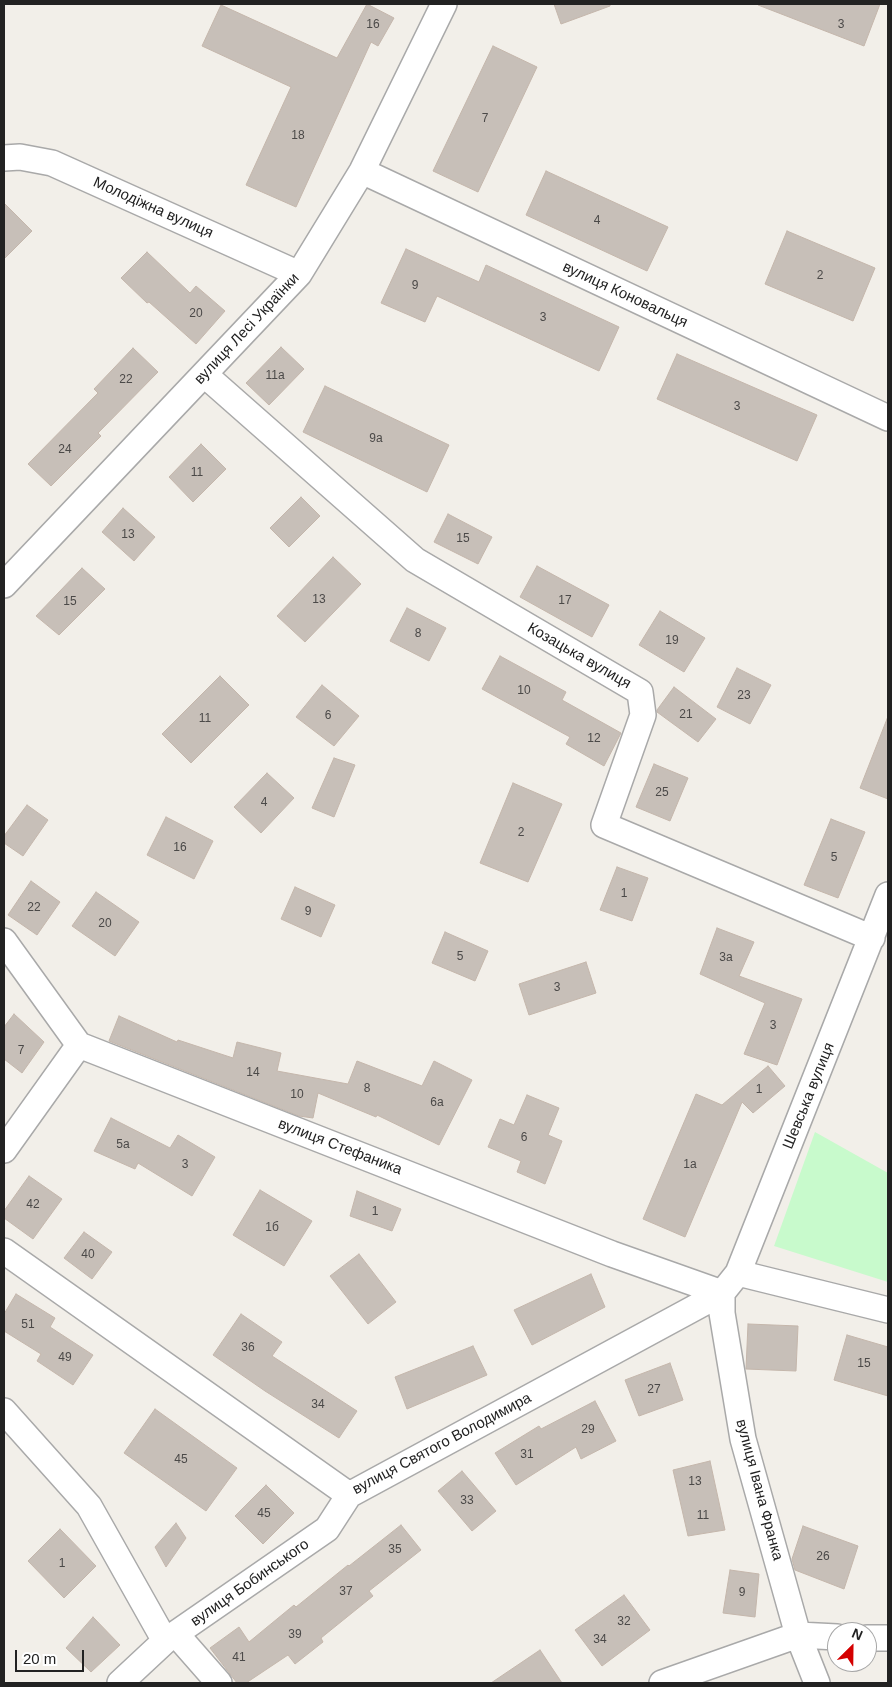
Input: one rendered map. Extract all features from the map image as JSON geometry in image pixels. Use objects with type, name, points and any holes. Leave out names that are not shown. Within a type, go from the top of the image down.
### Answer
[{"type":"street","name":"вулиця Лесі Українки","points":[[4,585],[299,274],[362,171],[444,4]]},
{"type":"street","name":"Молодіжна вулиця","points":[[4,158],[20,157],[52,163],[299,274]]},
{"type":"street","name":"вулиця Коновальця","points":[[362,171],[888,418]]},
{"type":"street","name":"Козацька вулиця","points":[[205,375],[415,560],[640,692],[642,716],[604,825],[872,938]]},
{"type":"street","name":"Шевська вулиця","points":[[722,1293],[738,1273],[888,895]]},
{"type":"street","points":[[4,941],[79,1045],[4,1150]]},
{"type":"street","name":"вулиця Стефаника","points":[[79,1045],[612,1254],[722,1293]]},
{"type":"street","name":"вулиця Святого Володимира","points":[[4,1250],[349,1496],[722,1293]]},
{"type":"street","points":[[738,1273],[888,1310]]},
{"type":"street","name":"вулиця Івана Франка","points":[[722,1293],[722,1313],[743,1439],[798,1635],[817,1683]]},
{"type":"street","points":[[4,1411],[89,1506],[171,1638],[219,1683]]},
{"type":"street","name":"вулиця Бобинського","points":[[120,1683],[171,1638],[327,1529],[349,1496]]},
{"type":"street","points":[[662,1683],[798,1635],[827,1636]]},
{"type":"green space","points":[[815,1132],[888,1173],[888,1282],[774,1246]]},
{"type":"building","points":[[367,4],[394,18],[378,46],[371,42],[296,207],[246,185],[291,87],[202,46],[221,5],[337,58]]},
{"type":"building","points":[[554,4],[610,4],[610,6],[561,24]]},
{"type":"building","points":[[758,4],[880,4],[864,46]]},
{"type":"building","points":[[493,46],[537,67],[478,192],[433,171]]},
{"type":"building","points":[[546,171],[668,227],[647,271],[526,215]]},
{"type":"building","points":[[4,203],[32,231],[4,259]]},
{"type":"building","points":[[787,231],[875,268],[853,321],[765,284]]},
{"type":"building","points":[[406,249],[479,282],[486,265],[619,327],[599,371],[437,296],[425,322],[381,303]]},
{"type":"building","points":[[147,252],[190,293],[196,286],[225,311],[196,344],[149,302],[147,303],[121,278]]},
{"type":"building","points":[[281,347],[304,369],[269,405],[246,383]]},
{"type":"building","points":[[133,348],[158,372],[98,433],[101,436],[51,486],[28,464],[98,393],[94,389]]},
{"type":"building","points":[[677,354],[817,415],[797,461],[657,399]]},
{"type":"building","points":[[325,386],[449,445],[427,492],[303,432]]},
{"type":"building","points":[[201,444],[226,469],[193,502],[169,477]]},
{"type":"building","points":[[301,497],[320,516],[289,547],[270,528]]},
{"type":"building","points":[[123,508],[155,537],[134,561],[102,532]]},
{"type":"building","points":[[448,514],[492,537],[478,564],[434,542]]},
{"type":"building","points":[[333,557],[361,584],[305,642],[277,616]]},
{"type":"building","points":[[537,566],[609,605],[592,637],[520,597]]},
{"type":"building","points":[[82,568],[105,589],[59,635],[36,616]]},
{"type":"building","points":[[407,608],[446,628],[429,661],[390,641]]},
{"type":"building","points":[[660,611],[705,638],[684,672],[639,645]]},
{"type":"building","points":[[500,656],[566,692],[562,700],[621,733],[604,766],[566,744],[570,737],[482,689]]},
{"type":"building","points":[[737,668],[771,685],[750,724],[717,707]]},
{"type":"building","points":[[220,676],[249,705],[191,763],[162,734]]},
{"type":"building","points":[[322,685],[359,716],[334,746],[296,717]]},
{"type":"building","points":[[674,687],[716,719],[698,742],[657,712]]},
{"type":"building","points":[[888,720],[888,799],[860,788]]},
{"type":"building","points":[[334,758],[355,765],[334,817],[312,808]]},
{"type":"building","points":[[654,764],[688,778],[670,821],[636,807]]},
{"type":"building","points":[[267,773],[294,798],[261,833],[234,807]]},
{"type":"building","points":[[513,783],[562,804],[528,882],[480,863]]},
{"type":"building","points":[[27,805],[48,820],[23,856],[4,843],[4,836]]},
{"type":"building","points":[[166,817],[213,841],[194,879],[147,855]]},
{"type":"building","points":[[831,819],[865,832],[838,898],[804,885]]},
{"type":"building","points":[[617,867],[648,878],[632,921],[600,910]]},
{"type":"building","points":[[31,881],[60,902],[37,935],[8,915]]},
{"type":"building","points":[[295,887],[335,905],[321,937],[281,919]]},
{"type":"building","points":[[96,892],[139,922],[115,956],[72,926]]},
{"type":"building","points":[[717,928],[754,942],[739,976],[802,999],[777,1065],[744,1054],[765,1003],[700,974]]},
{"type":"building","points":[[445,932],[488,951],[475,981],[432,963]]},
{"type":"building","points":[[586,962],[596,993],[529,1015],[519,984]]},
{"type":"building","points":[[14,1014],[44,1042],[22,1073],[4,1059],[4,1027]]},
{"type":"building","points":[[119,1016],[177,1042],[178,1040],[233,1058],[237,1042],[281,1053],[277,1071],[348,1084],[357,1061],[422,1086],[434,1061],[472,1080],[439,1145],[377,1115],[376,1117],[318,1093],[313,1118],[299,1116],[109,1041]]},
{"type":"building","points":[[768,1066],[785,1086],[753,1113],[742,1102],[685,1237],[643,1219],[696,1094],[722,1105]]},
{"type":"building","points":[[527,1095],[559,1108],[548,1135],[562,1141],[545,1184],[517,1172],[521,1161],[488,1147],[500,1119],[514,1125]]},
{"type":"building","points":[[111,1118],[170,1148],[178,1135],[215,1157],[192,1196],[138,1163],[135,1169],[94,1151]]},
{"type":"building","points":[[29,1176],[62,1199],[33,1239],[4,1218],[4,1211]]},
{"type":"building","points":[[260,1190],[312,1221],[284,1266],[233,1235]]},
{"type":"building","points":[[357,1191],[401,1209],[392,1231],[350,1216]]},
{"type":"building","points":[[84,1232],[112,1252],[92,1279],[64,1258]]},
{"type":"building","points":[[359,1254],[396,1302],[368,1324],[330,1276]]},
{"type":"building","points":[[591,1274],[605,1307],[532,1345],[514,1310]]},
{"type":"building","points":[[16,1294],[55,1318],[50,1327],[93,1355],[73,1385],[37,1361],[41,1354],[4,1331],[4,1314]]},
{"type":"building","points":[[241,1314],[282,1342],[272,1356],[357,1411],[339,1438],[213,1355]]},
{"type":"building","points":[[748,1324],[798,1326],[796,1371],[746,1369]]},
{"type":"building","points":[[847,1335],[888,1347],[888,1396],[834,1380]]},
{"type":"building","points":[[473,1346],[487,1375],[407,1409],[395,1377]]},
{"type":"building","points":[[670,1363],[683,1400],[639,1416],[625,1380]]},
{"type":"building","points":[[595,1401],[616,1441],[581,1459],[576,1447],[516,1485],[495,1453],[539,1426],[541,1429]]},
{"type":"building","points":[[155,1409],[237,1468],[206,1511],[124,1453]]},
{"type":"building","points":[[710,1461],[725,1530],[688,1536],[673,1470]]},
{"type":"building","points":[[462,1471],[496,1511],[472,1531],[438,1491]]},
{"type":"building","points":[[266,1485],[294,1513],[263,1544],[235,1516]]},
{"type":"building","points":[[176,1523],[186,1538],[166,1567],[155,1547]]},
{"type":"building","points":[[401,1525],[421,1550],[369,1591],[373,1596],[321,1638],[323,1642],[295,1664],[288,1655],[246,1683],[237,1683],[210,1648],[239,1627],[249,1642],[294,1605],[296,1607]]},
{"type":"building","points":[[803,1526],[858,1546],[844,1589],[795,1570],[792,1559]]},
{"type":"building","points":[[60,1529],[96,1566],[64,1598],[28,1561]]},
{"type":"building","points":[[730,1570],[759,1574],[755,1617],[723,1613]]},
{"type":"building","points":[[624,1595],[650,1630],[602,1666],[575,1630]]},
{"type":"building","points":[[93,1617],[120,1645],[91,1672],[66,1648]]},
{"type":"building","points":[[540,1650],[562,1683],[491,1683]]}]
